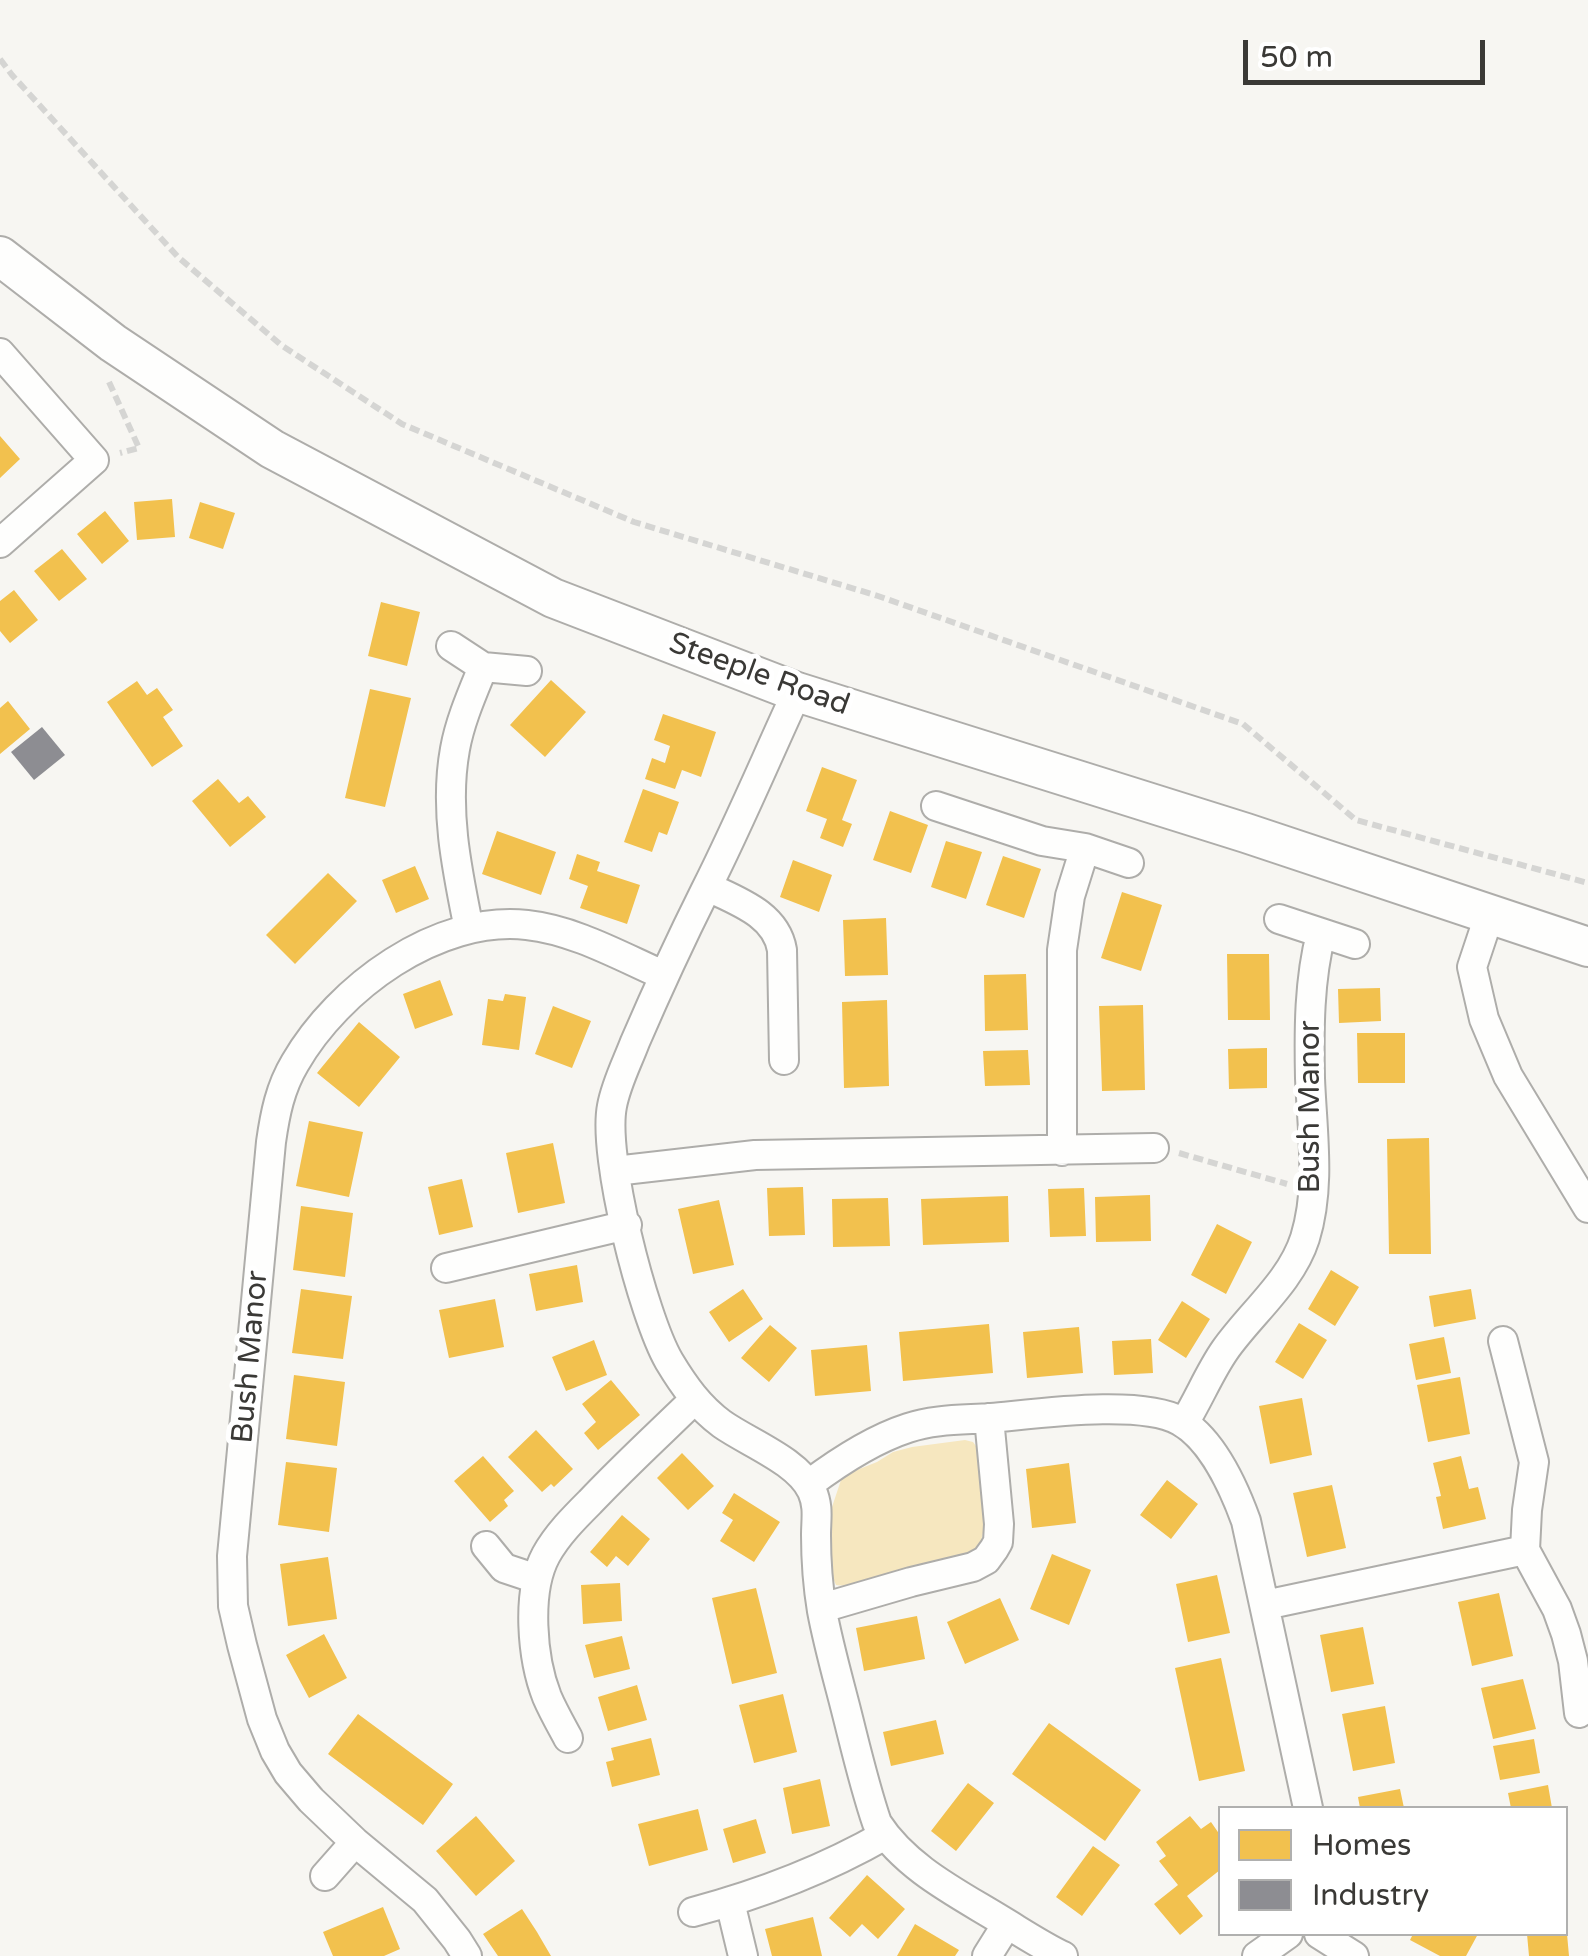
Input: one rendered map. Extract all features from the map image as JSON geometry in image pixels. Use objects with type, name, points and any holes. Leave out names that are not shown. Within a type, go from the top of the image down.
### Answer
[{"type":"main road","name":"Steeple Road","points":[[0,256],[113,343],[272,449],[553,598],[796,692],[1246,833],[1588,947]]},
{"type":"street","points":[[0,353],[94,460],[0,543]]},
{"type":"street","points":[[451,646],[483,667],[527,671]]},
{"type":"street","points":[[469,929],[451,820],[451,778],[456,746],[483,667]]},
{"type":"street","points":[[796,692],[663,975],[612,1103],[609,1130],[614,1172],[637,1271],[668,1358],[694,1400],[721,1423],[790,1466],[808,1484],[815,1498],[822,1608],[861,1770],[878,1823],[913,1864],[1063,1956]]},
{"type":"street","points":[[936,806],[1129,863]]},
{"type":"street","points":[[1062,1150],[1062,950],[1070,896],[1084,848]]},
{"type":"street","points":[[708,886],[759,915],[778,934],[782,950],[784,1060]]},
{"type":"street","points":[[1489,916],[1472,967],[1484,1018],[1508,1076],[1588,1208]]},
{"type":"street","points":[[1279,919],[1355,944]]},
{"type":"street","name":"Bush Manor","points":[[467,1956],[425,1900],[356,1842],[288,1773],[262,1720],[233,1606],[232,1556],[277,1102],[310,1039],[354,990],[410,953],[469,929],[512,925],[552,930],[663,975]]},
{"type":"street","name":"Bush Manor","points":[[1184,1423],[1210,1371],[1266,1302],[1294,1260],[1307,1229],[1314,1184],[1310,1080],[1312,967],[1322,934]]},
{"type":"street","points":[[614,1172],[754,1154],[1154,1148]]},
{"type":"street","points":[[446,1268],[626,1225]]},
{"type":"street","points":[[1503,1341],[1534,1462],[1525,1550],[1557,1608],[1566,1634],[1579,1713]]},
{"type":"street","points":[[568,1738],[546,1695],[538,1658],[534,1612],[544,1558],[568,1525],[694,1400]]},
{"type":"street","points":[[808,1484],[911,1426],[1076,1410],[1163,1415],[1184,1423],[1216,1460],[1246,1521],[1308,1806]]},
{"type":"street","points":[[822,1608],[973,1567],[990,1555],[998,1542],[999,1524],[989,1418]]},
{"type":"street","points":[[486,1546],[504,1568],[537,1580]]},
{"type":"street","points":[[1265,1605],[1525,1550]]},
{"type":"street","points":[[692,1912],[766,1892],[885,1835]]},
{"type":"street","points":[[325,1876],[356,1842]]},
{"type":"street","points":[[730,1902],[743,1956]]},
{"type":"street","points":[[987,1956],[1007,1924]]},
{"type":"street","points":[[1257,1956],[1285,1936]]},
{"type":"street","points":[[1322,1936],[1354,1956]]},
{"type":"path","points":[[0,59],[178,257],[281,345],[402,424],[634,522],[878,596],[1243,724],[1356,820],[1588,883]]},
{"type":"path","points":[[94,460],[139,448],[105,373],[113,343]]},
{"type":"path","points":[[1154,1148],[1187,1154],[1284,1184],[1314,1184]]},
{"type":"shaded area","points":[[973,1442],[979,1450],[985,1506],[983,1535],[971,1554],[853,1585],[836,1585],[832,1576],[831,1510],[841,1480],[893,1452]]},
{"type":"building: Homes","points":[[0,436],[20,459],[0,478]]},
{"type":"building: Homes","points":[[172,499],[175,537],[137,540],[134,502]]},
{"type":"building: Homes","points":[[200,502],[235,513],[223,549],[189,538]]},
{"type":"building: Homes","points":[[105,511],[129,541],[102,564],[77,534]]},
{"type":"building: Homes","points":[[62,549],[87,579],[59,601],[34,571]]},
{"type":"building: Homes","points":[[14,590],[38,620],[10,643],[0,631],[0,601]]},
{"type":"building: Homes","points":[[381,602],[420,612],[407,666],[368,656]]},
{"type":"building: Homes","points":[[551,680],[586,712],[545,757],[510,725]]},
{"type":"building: Homes","points":[[137,681],[147,695],[157,688],[173,710],[163,717],[183,746],[152,767],[107,702]]},
{"type":"building: Homes","points":[[370,689],[411,698],[385,807],[345,798]]},
{"type":"building: Homes","points":[[8,701],[30,729],[0,754],[0,708]]},
{"type":"building: Homes","points":[[663,714],[716,732],[701,777],[682,770],[675,789],[645,779],[652,758],[665,763],[670,746],[654,740]]},
{"type":"building: Homes","points":[[822,767],[857,780],[842,820],[852,824],[843,847],[820,838],[827,819],[806,811]]},
{"type":"building: Homes","points":[[218,779],[239,803],[248,796],[266,817],[230,847],[192,801]]},
{"type":"building: Homes","points":[[643,789],[679,802],[667,835],[659,832],[652,852],[624,842]]},
{"type":"building: Homes","points":[[890,811],[928,825],[911,873],[873,860]]},
{"type":"building: Homes","points":[[497,831],[556,852],[541,895],[482,874]]},
{"type":"building: Homes","points":[[946,841],[982,852],[966,899],[931,887]]},
{"type":"building: Homes","points":[[577,854],[600,862],[597,871],[640,885],[627,924],[580,908],[588,886],[569,879]]},
{"type":"building: Homes","points":[[1003,856],[1041,869],[1024,918],[986,905]]},
{"type":"building: Homes","points":[[793,860],[832,875],[819,912],[780,897]]},
{"type":"building: Homes","points":[[415,866],[429,899],[396,913],[382,880]]},
{"type":"building: Homes","points":[[328,873],[357,901],[295,964],[266,935]]},
{"type":"building: Homes","points":[[1122,892],[1162,905],[1141,971],[1101,958]]},
{"type":"building: Homes","points":[[886,918],[888,975],[845,976],[843,920]]},
{"type":"building: Homes","points":[[1227,954],[1269,954],[1270,1020],[1228,1020]]},
{"type":"building: Homes","points":[[1026,974],[1028,1030],[985,1031],[984,975]]},
{"type":"building: Homes","points":[[440,980],[453,1015],[415,1029],[403,994]]},
{"type":"building: Homes","points":[[1380,988],[1381,1021],[1339,1023],[1338,989]]},
{"type":"building: Homes","points":[[505,994],[526,997],[519,1050],[482,1045],[488,999],[503,1001]]},
{"type":"building: Homes","points":[[887,1000],[889,1086],[844,1088],[842,1002]]},
{"type":"building: Homes","points":[[1143,1005],[1145,1090],[1102,1091],[1099,1006]]},
{"type":"building: Homes","points":[[553,1006],[591,1021],[572,1068],[535,1054]]},
{"type":"building: Homes","points":[[359,1022],[400,1057],[359,1107],[317,1073]]},
{"type":"building: Homes","points":[[1357,1033],[1405,1033],[1405,1083],[1358,1083]]},
{"type":"building: Homes","points":[[1267,1048],[1267,1088],[1229,1089],[1228,1049]]},
{"type":"building: Homes","points":[[1028,1050],[1030,1085],[985,1086],[983,1051]]},
{"type":"building: Homes","points":[[309,1121],[363,1132],[349,1197],[296,1186]]},
{"type":"building: Homes","points":[[1429,1138],[1431,1254],[1389,1254],[1387,1139]]},
{"type":"building: Homes","points":[[553,1143],[565,1203],[518,1213],[506,1153]]},
{"type":"building: Homes","points":[[462,1179],[473,1227],[439,1235],[428,1187]]},
{"type":"building: Homes","points":[[803,1187],[805,1235],[769,1236],[767,1188]]},
{"type":"building: Homes","points":[[1084,1188],[1086,1236],[1050,1237],[1048,1189]]},
{"type":"building: Homes","points":[[1150,1195],[1151,1241],[1096,1242],[1095,1197]]},
{"type":"building: Homes","points":[[1008,1196],[1009,1242],[923,1245],[921,1199]]},
{"type":"building: Homes","points":[[888,1198],[890,1246],[833,1247],[832,1199]]},
{"type":"building: Homes","points":[[719,1200],[734,1265],[693,1274],[678,1209]]},
{"type":"building: Homes","points":[[301,1206],[353,1213],[345,1277],[293,1270]]},
{"type":"building: Homes","points":[[1217,1224],[1252,1242],[1226,1294],[1191,1275]]},
{"type":"building: Homes","points":[[577,1265],[583,1302],[536,1311],[529,1274]]},
{"type":"building: Homes","points":[[1331,1270],[1359,1287],[1335,1326],[1308,1309]]},
{"type":"building: Homes","points":[[301,1289],[352,1296],[343,1359],[292,1353]]},
{"type":"building: Homes","points":[[743,1289],[763,1319],[729,1342],[709,1312]]},
{"type":"building: Homes","points":[[1471,1289],[1476,1319],[1434,1327],[1429,1296]]},
{"type":"building: Homes","points":[[495,1299],[504,1347],[449,1358],[439,1310]]},
{"type":"building: Homes","points":[[1182,1301],[1210,1319],[1186,1358],[1158,1340]]},
{"type":"building: Homes","points":[[1299,1323],[1327,1340],[1303,1379],[1275,1362]]},
{"type":"building: Homes","points":[[989,1324],[993,1373],[903,1381],[899,1332]]},
{"type":"building: Homes","points":[[770,1325],[797,1348],[769,1382],[741,1358]]},
{"type":"building: Homes","points":[[1079,1327],[1083,1373],[1027,1378],[1023,1332]]},
{"type":"building: Homes","points":[[1444,1337],[1451,1373],[1416,1380],[1409,1344]]},
{"type":"building: Homes","points":[[1151,1339],[1153,1373],[1114,1375],[1112,1341]]},
{"type":"building: Homes","points":[[594,1340],[607,1375],[566,1391],[552,1357]]},
{"type":"building: Homes","points":[[867,1345],[871,1391],[815,1396],[811,1350]]},
{"type":"building: Homes","points":[[294,1375],[345,1382],[337,1446],[286,1439]]},
{"type":"building: Homes","points":[[1460,1377],[1470,1434],[1428,1442],[1417,1385]]},
{"type":"building: Homes","points":[[611,1380],[640,1415],[598,1450],[584,1433],[596,1422],[582,1404]]},
{"type":"building: Homes","points":[[1302,1398],[1312,1455],[1270,1464],[1259,1406]]},
{"type":"building: Homes","points":[[536,1430],[573,1469],[554,1487],[551,1484],[542,1492],[508,1457]]},
{"type":"building: Homes","points":[[682,1453],[714,1486],[688,1510],[657,1478]]},
{"type":"building: Homes","points":[[483,1456],[514,1491],[504,1500],[508,1506],[490,1522],[454,1481]]},
{"type":"building: Homes","points":[[1461,1456],[1469,1489],[1478,1487],[1486,1519],[1443,1529],[1433,1463]]},
{"type":"building: Homes","points":[[286,1462],[337,1468],[329,1532],[278,1525]]},
{"type":"building: Homes","points":[[1069,1463],[1076,1523],[1032,1528],[1026,1469]]},
{"type":"building: Homes","points":[[1167,1480],[1198,1504],[1171,1539],[1140,1515]]},
{"type":"building: Homes","points":[[1332,1485],[1346,1548],[1307,1557],[1293,1493]]},
{"type":"building: Homes","points":[[734,1493],[780,1522],[754,1562],[720,1541],[733,1520],[722,1513]]},
{"type":"building: Homes","points":[[622,1515],[650,1539],[628,1566],[616,1556],[607,1567],[590,1552]]},
{"type":"building: Homes","points":[[1052,1554],[1091,1570],[1069,1625],[1030,1609]]},
{"type":"building: Homes","points":[[328,1557],[337,1619],[288,1626],[280,1564]]},
{"type":"building: Homes","points":[[1217,1575],[1230,1633],[1188,1642],[1176,1584]]},
{"type":"building: Homes","points":[[620,1583],[622,1621],[583,1624],[581,1585]]},
{"type":"building: Homes","points":[[756,1588],[777,1673],[732,1684],[712,1598]]},
{"type":"building: Homes","points":[[1499,1593],[1513,1656],[1472,1666],[1458,1602]]},
{"type":"building: Homes","points":[[1000,1598],[1019,1640],[965,1664],[947,1622]]},
{"type":"building: Homes","points":[[917,1616],[925,1659],[864,1671],[856,1628]]},
{"type":"building: Homes","points":[[1363,1627],[1374,1684],[1331,1692],[1320,1635]]},
{"type":"building: Homes","points":[[324,1634],[347,1678],[309,1698],[286,1655]]},
{"type":"building: Homes","points":[[622,1636],[630,1669],[594,1678],[585,1645]]},
{"type":"building: Homes","points":[[1221,1658],[1245,1771],[1199,1781],[1175,1668]]},
{"type":"building: Homes","points":[[1523,1679],[1536,1729],[1493,1739],[1481,1688]]},
{"type":"building: Homes","points":[[637,1685],[647,1720],[608,1731],[598,1697]]},
{"type":"building: Homes","points":[[783,1694],[797,1752],[754,1763],[739,1705]]},
{"type":"building: Homes","points":[[1385,1706],[1395,1763],[1353,1771],[1342,1714]]},
{"type":"building: Homes","points":[[358,1714],[453,1784],[423,1825],[328,1754]]},
{"type":"building: Homes","points":[[936,1720],[944,1754],[891,1766],[883,1732]]},
{"type":"building: Homes","points":[[1049,1723],[1141,1790],[1105,1841],[1012,1774]]},
{"type":"building: Homes","points":[[651,1738],[660,1775],[612,1787],[606,1762],[614,1760],[611,1748]]},
{"type":"building: Homes","points":[[1534,1739],[1540,1773],[1500,1780],[1493,1746]]},
{"type":"building: Homes","points":[[820,1779],[830,1826],[792,1834],[783,1788]]},
{"type":"building: Homes","points":[[968,1783],[994,1803],[956,1851],[931,1831]]},
{"type":"building: Homes","points":[[1548,1785],[1552,1806],[1511,1806],[1508,1793]]},
{"type":"building: Homes","points":[[1400,1789],[1404,1806],[1360,1806],[1358,1797]]},
{"type":"building: Homes","points":[[698,1809],[708,1850],[649,1866],[638,1824]]},
{"type":"building: Homes","points":[[476,1816],[515,1861],[476,1896],[436,1851]]},
{"type":"building: Homes","points":[[1190,1816],[1201,1829],[1211,1822],[1218,1832],[1218,1872],[1187,1896],[1203,1916],[1180,1935],[1154,1904],[1178,1885],[1159,1861],[1166,1856],[1156,1842]]},
{"type":"building: Homes","points":[[756,1819],[766,1853],[733,1863],[723,1829]]},
{"type":"building: Homes","points":[[1093,1846],[1120,1865],[1082,1916],[1056,1897]]},
{"type":"building: Homes","points":[[867,1875],[905,1909],[878,1939],[862,1924],[850,1937],[829,1918]]},
{"type":"building: Homes","points":[[383,1907],[400,1949],[384,1956],[333,1956],[323,1932]]},
{"type":"building: Homes","points":[[522,1909],[551,1956],[498,1956],[483,1934]]},
{"type":"building: Homes","points":[[813,1917],[822,1956],[772,1956],[765,1929]]},
{"type":"building: Homes","points":[[915,1924],[959,1950],[955,1956],[897,1956]]},
{"type":"building: Homes","points":[[1412,1936],[1477,1936],[1466,1956],[1440,1956],[1410,1940]]},
{"type":"building: Homes","points":[[1527,1936],[1567,1936],[1569,1956],[1529,1956]]},
{"type":"building: Industry","points":[[42,727],[65,755],[34,780],[11,752]]}]
